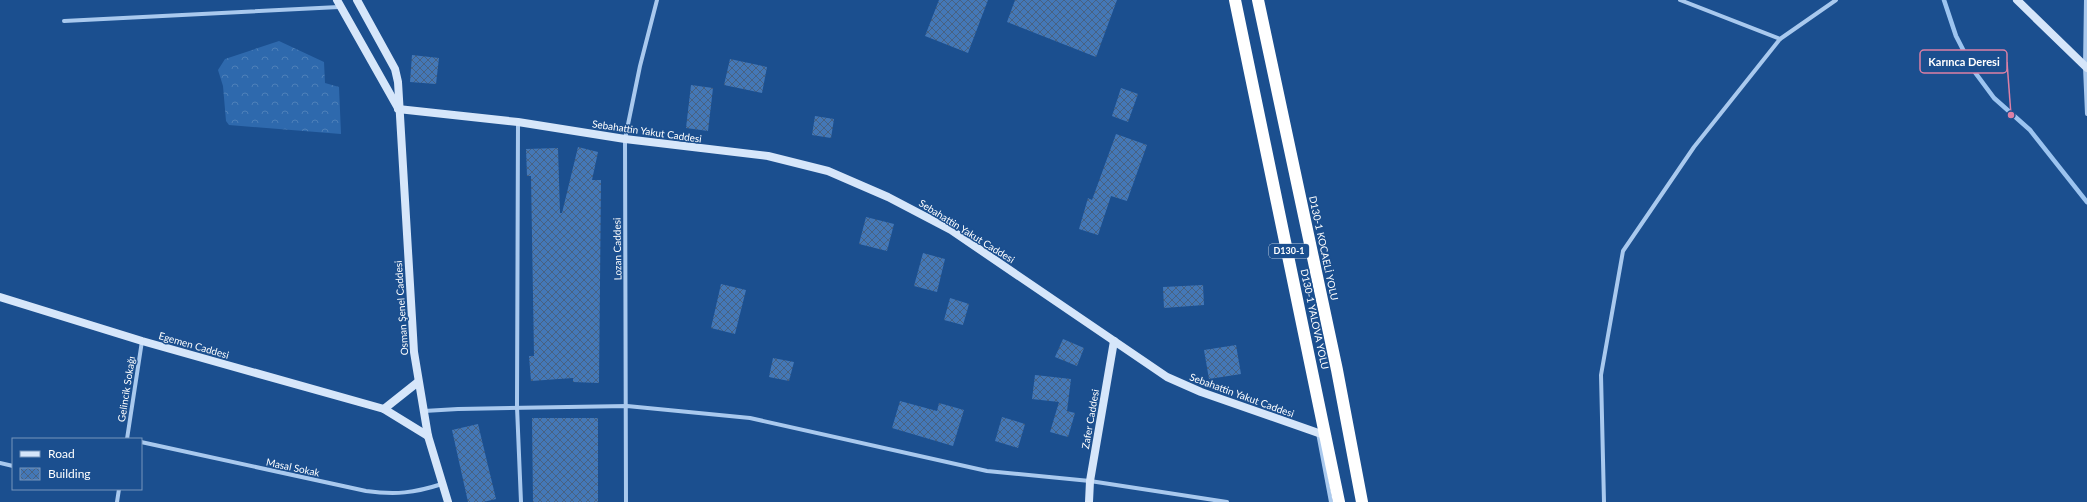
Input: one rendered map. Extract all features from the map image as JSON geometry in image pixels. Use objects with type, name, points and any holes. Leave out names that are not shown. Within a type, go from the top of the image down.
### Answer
[{"type":"highway","name":"D130-1 YALOVA YOLU","points":[[1235,0],[1322,434],[1339,502]]},
{"type":"highway","name":"D130-1 KOCAELİ YOLU","points":[[1258,0],[1336,362],[1362,502]]},
{"type":"street","name":"Osman Şenel Caddesi","points":[[357,0],[395,69],[398,82],[398,109],[410,305],[418,382],[428,436],[448,502]]},
{"type":"street","name":"Lozan Caddesi","points":[[626,502],[627,406],[625,139],[640,66],[658,0]]},
{"type":"street","points":[[1680,0],[1780,39]]},
{"type":"street","points":[[1604,502],[1601,375],[1623,251],[1694,147],[1780,39],[1836,0]]},
{"type":"street","points":[[2016,0],[2086,68]]},
{"type":"street","points":[[2086,0],[2087,114]]},
{"type":"street","name":"Osman Şenel Caddesi","points":[[338,3],[398,109]]},
{"type":"street","points":[[64,21],[338,3]]},
{"type":"street","name":"Sebahattin Yakut Caddesi","points":[[398,109],[518,122],[625,139],[788,160],[846,178],[922,213],[951,230],[1167,377],[1184,385],[1322,434]]},
{"type":"street","points":[[518,122],[517,407],[521,502]]},
{"type":"street","name":"Egemen Caddesi","points":[[0,297],[142,341],[384,409],[428,436]]},
{"type":"street","name":"Zafer Caddesi","points":[[1089,502],[1090,481],[1114,340]]},
{"type":"street","name":"Gelincik Sokağı","points":[[127,438],[142,341]]},
{"type":"street","points":[[384,409],[418,382]]},
{"type":"street","points":[[423,411],[517,407],[627,406],[750,418],[988,471],[1090,481],[1227,502]]},
{"type":"street","points":[[1322,434],[1331,502]]},
{"type":"street","name":"Masal Sokak","points":[[142,442],[366,491],[401,494],[417,492],[442,484]]},
{"type":"street","points":[[0,463],[12,466]]},
{"type":"street","points":[[117,502],[118,490]]},
{"type":"green space","points":[[279,41],[324,62],[325,83],[339,87],[341,134],[229,125],[226,121],[223,86],[218,70],[225,59]]},
{"type":"building","points":[[939,0],[988,0],[968,53],[925,36]]},
{"type":"building","points":[[1015,0],[1117,0],[1096,57],[1007,22]]},
{"type":"building","points":[[412,55],[439,58],[436,84],[410,82]]},
{"type":"building","points":[[730,59],[767,67],[762,93],[724,85]]},
{"type":"building","points":[[691,85],[713,88],[708,131],[686,128]]},
{"type":"building","points":[[1121,88],[1138,94],[1128,122],[1112,116]]},
{"type":"building","points":[[815,116],[834,119],[831,138],[812,135]]},
{"type":"building","points":[[1116,134],[1147,145],[1127,201],[1111,196],[1098,235],[1079,229],[1088,198],[1092,200]]},
{"type":"building","points":[[578,147],[598,152],[592,180],[601,180],[599,383],[573,382],[573,378],[531,381],[529,356],[534,356],[531,176],[527,176],[526,149],[558,148],[560,213],[562,213]]},
{"type":"building","points":[[866,217],[894,224],[887,251],[859,244]]},
{"type":"building","points":[[923,253],[945,259],[937,292],[914,286]]},
{"type":"building","points":[[721,284],[746,290],[735,334],[711,328]]},
{"type":"building","points":[[1203,285],[1204,305],[1164,308],[1163,287]]},
{"type":"building","points":[[950,298],[969,304],[963,325],[944,320]]},
{"type":"building","points":[[1063,339],[1084,348],[1077,366],[1055,357]]},
{"type":"building","points":[[1236,345],[1241,374],[1209,379],[1204,350]]},
{"type":"building","points":[[773,358],[794,362],[789,381],[769,377]]},
{"type":"building","points":[[1035,375],[1071,379],[1067,411],[1075,413],[1068,437],[1050,432],[1059,402],[1032,399]]},
{"type":"building","points":[[900,401],[937,411],[939,403],[964,410],[953,446],[892,428]]},
{"type":"building","points":[[1002,417],[1025,424],[1018,448],[995,441]]},
{"type":"building","points":[[532,418],[598,418],[598,502],[533,502]]},
{"type":"building","points":[[478,424],[496,499],[483,502],[468,502],[452,430]]},
{"type":"waterway","points":[[1944,0],[1956,36],[1974,71],[1994,98],[2030,130],[2087,202]]},
{"type":"place","name":"Karınca Deresi","points":[[2011,115]]}]
